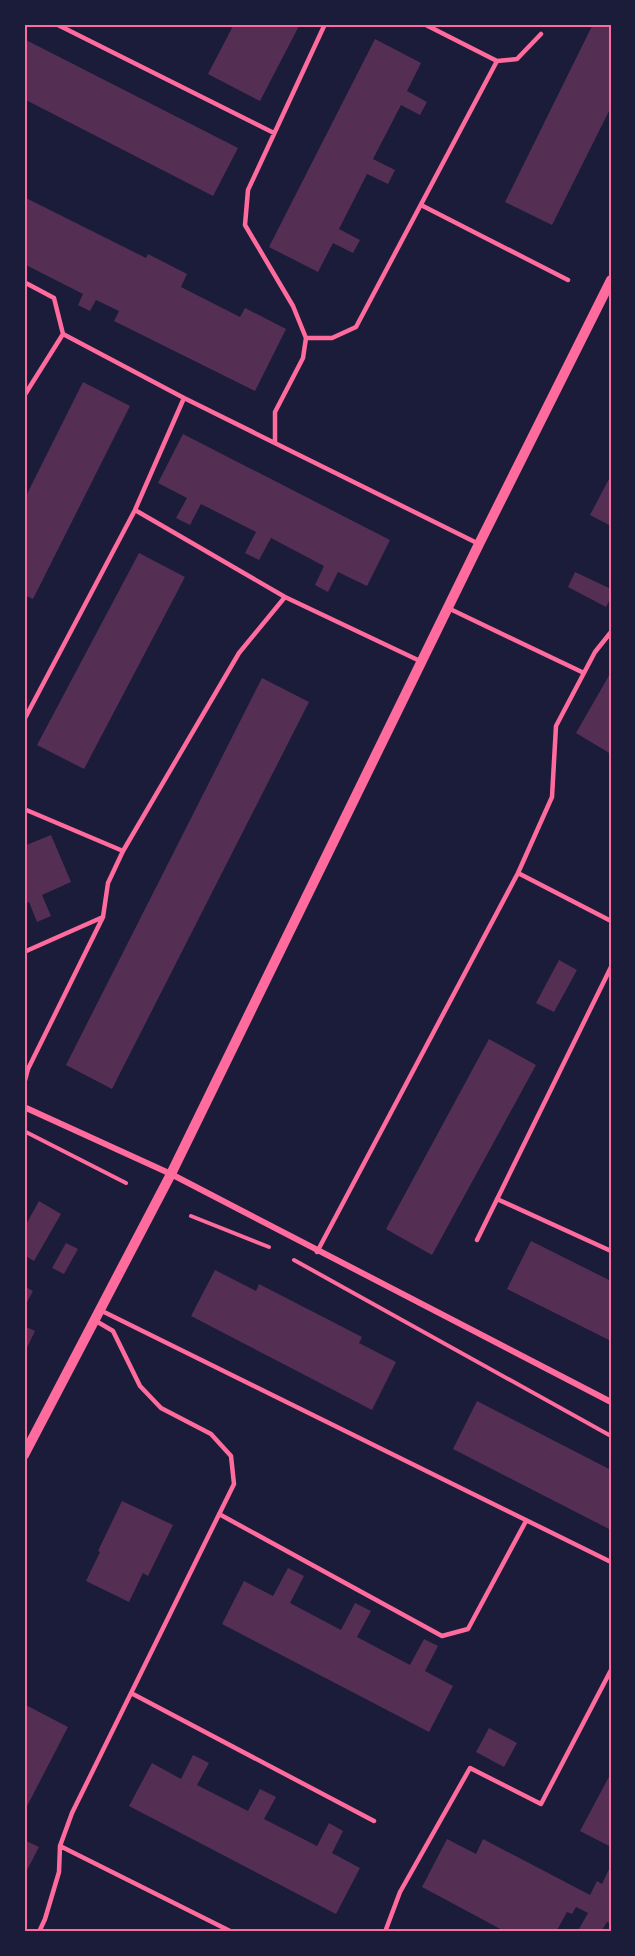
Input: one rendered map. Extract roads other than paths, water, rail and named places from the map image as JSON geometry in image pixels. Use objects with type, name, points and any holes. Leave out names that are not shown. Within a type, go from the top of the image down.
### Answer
[{"type":"street","points":[[24,1455],[171,1174],[479,544],[611,280]]},
{"type":"street","points":[[24,1107],[171,1174],[317,1252],[611,1402]]},
{"type":"lane","points":[[56,24],[63,25],[274,133]]},
{"type":"lane","points":[[275,442],[276,412],[303,358],[306,338],[293,306],[245,225],[248,190],[325,24]]},
{"type":"lane","points":[[424,24],[497,61],[517,59],[541,34]]},
{"type":"lane","points":[[306,338],[332,339],[356,327],[497,61]]},
{"type":"lane","points":[[421,205],[568,280]]},
{"type":"lane","points":[[24,282],[54,298],[63,334],[24,396]]},
{"type":"lane","points":[[63,334],[184,398],[479,544]]},
{"type":"lane","points":[[24,720],[135,510],[184,398]]},
{"type":"lane","points":[[135,510],[285,597],[422,662]]},
{"type":"lane","points":[[24,1084],[28,1069],[103,917],[108,883],[123,851],[239,653],[285,597]]},
{"type":"lane","points":[[448,609],[584,673]]},
{"type":"lane","points":[[317,1252],[518,873],[552,797],[556,726],[595,652],[611,632]]},
{"type":"lane","points":[[24,809],[123,851]]},
{"type":"lane","points":[[518,873],[611,921]]},
{"type":"lane","points":[[24,952],[103,917]]},
{"type":"lane","points":[[477,1240],[611,967]]},
{"type":"lane","points":[[497,1199],[611,1251]]},
{"type":"lane","points":[[39,1932],[59,1872],[60,1846],[72,1813],[234,1484],[231,1456],[212,1434],[161,1408],[140,1386],[113,1331],[96,1315]]},
{"type":"lane","points":[[96,1315],[611,1563]]},
{"type":"lane","points":[[219,1514],[442,1636],[468,1629],[526,1521]]},
{"type":"lane","points":[[385,1932],[400,1892],[470,1768],[541,1804],[611,1670]]},
{"type":"lane","points":[[131,1693],[374,1821]]},
{"type":"lane","points":[[60,1846],[232,1932]]}]
